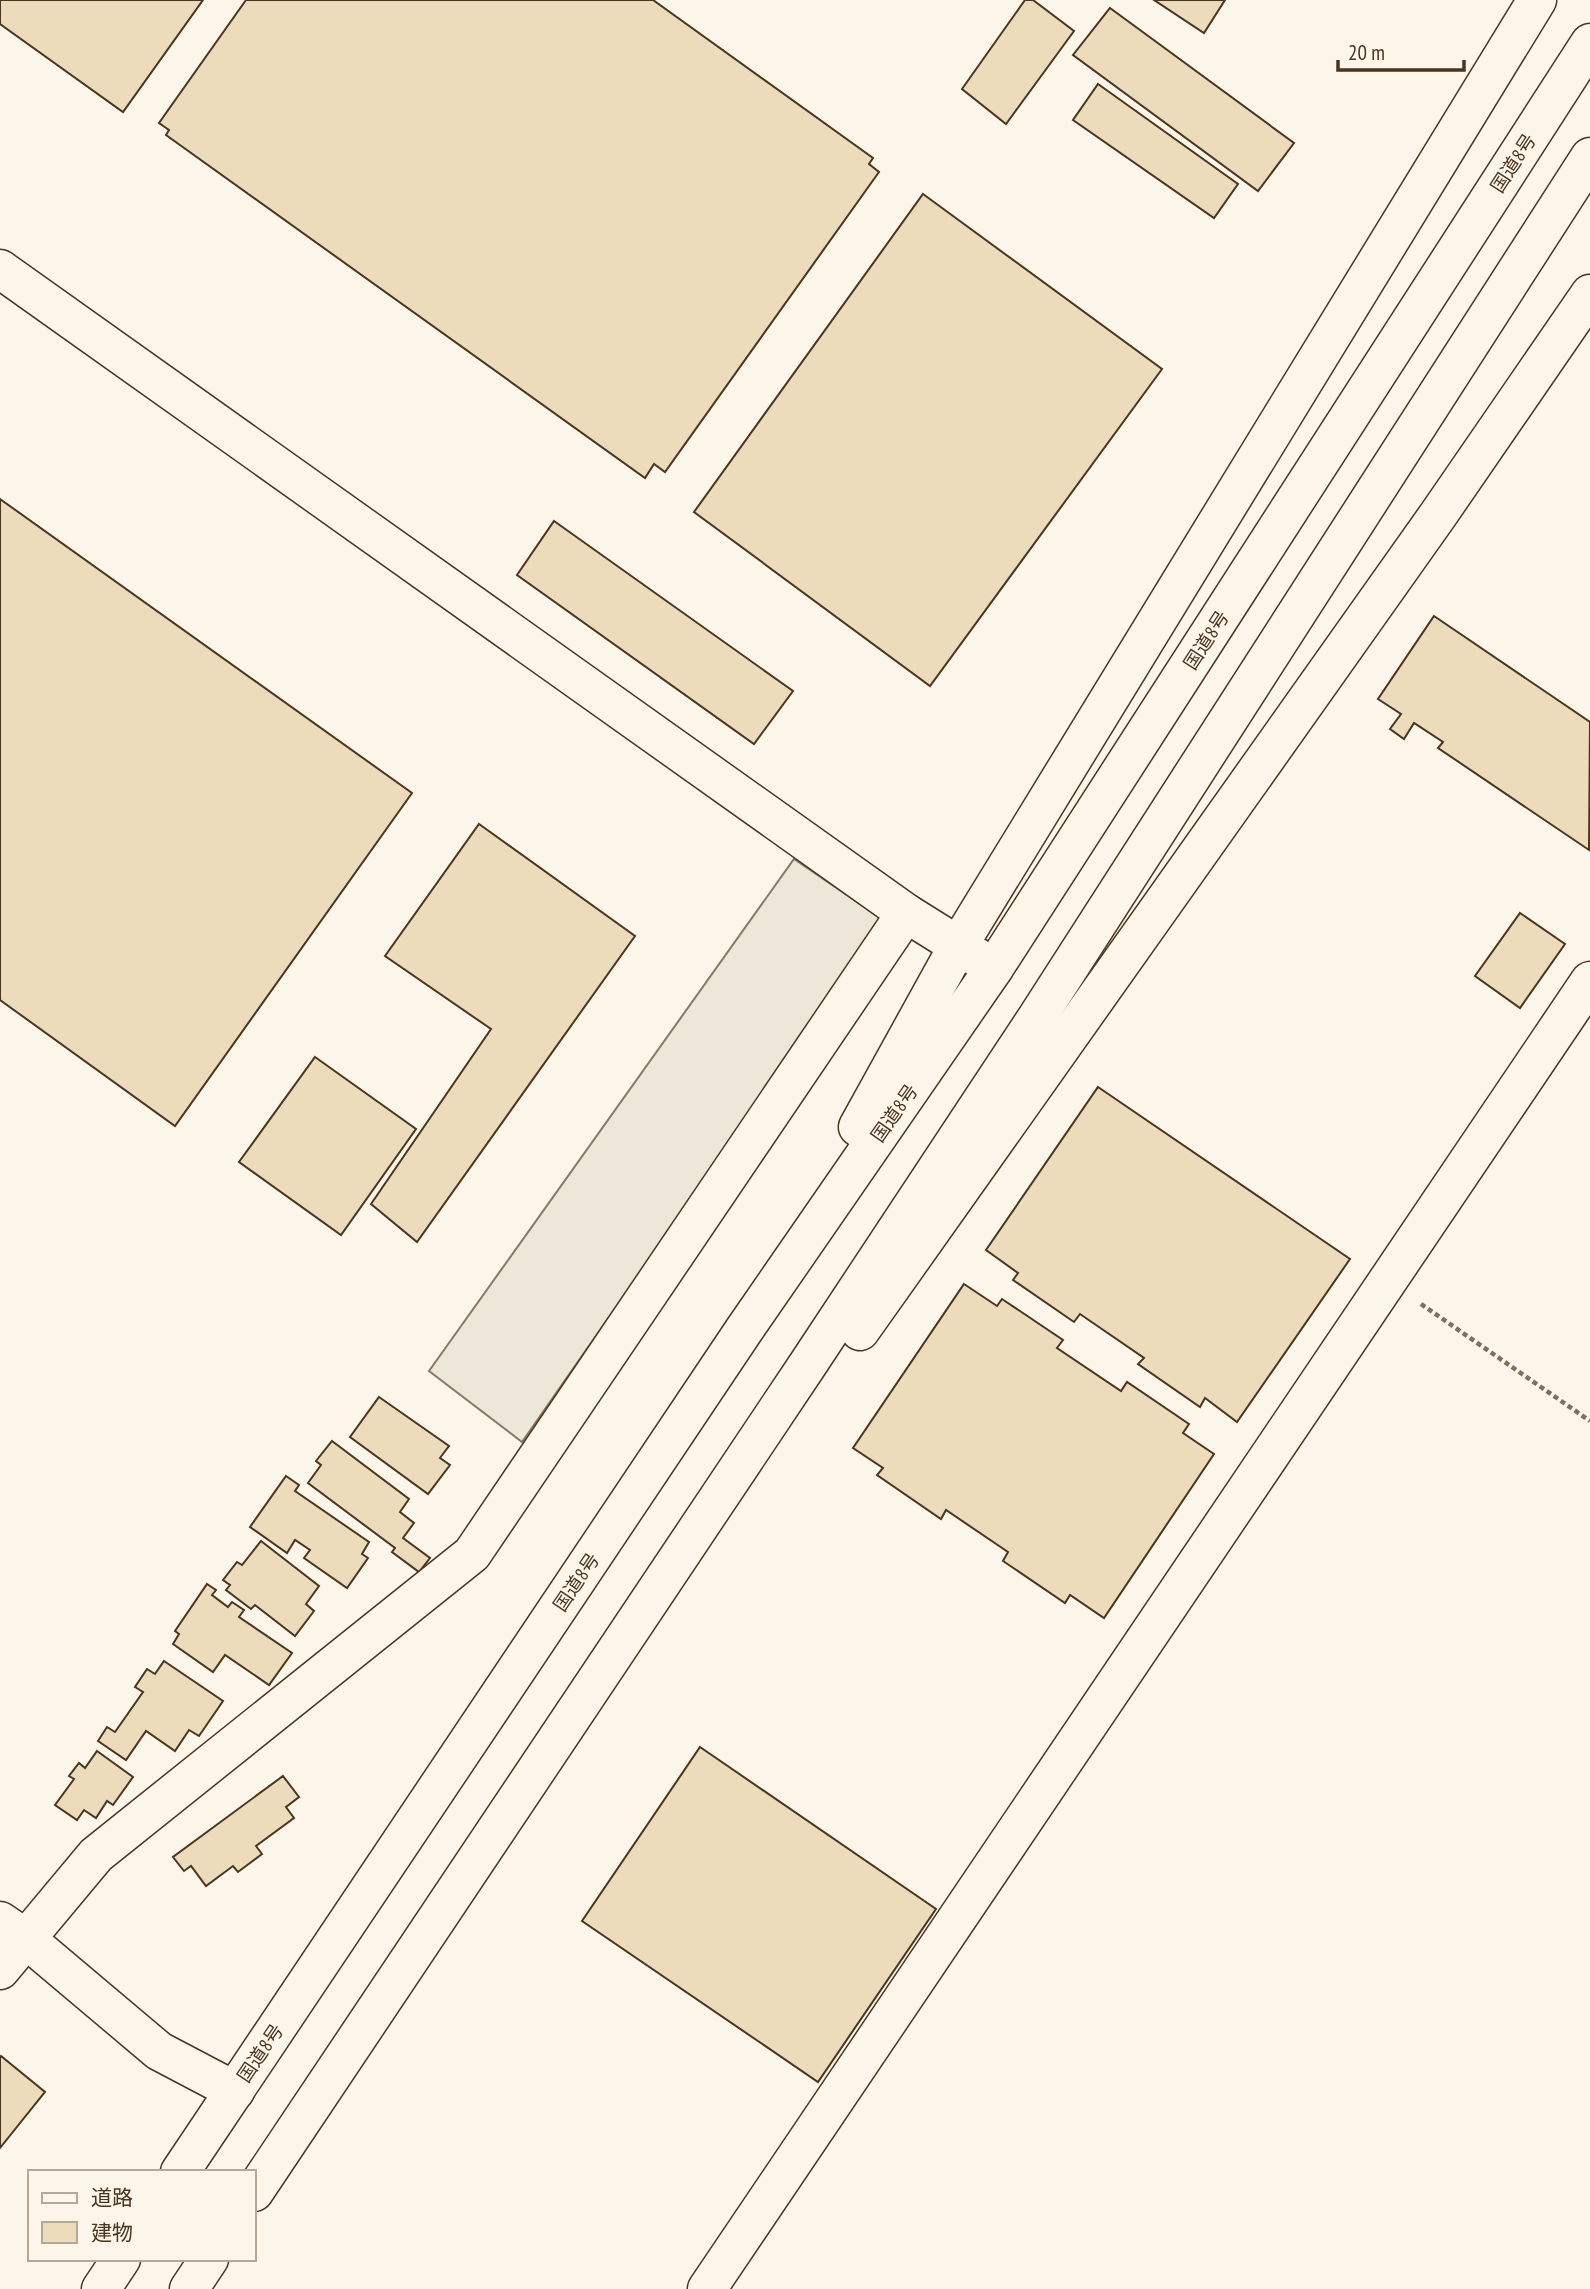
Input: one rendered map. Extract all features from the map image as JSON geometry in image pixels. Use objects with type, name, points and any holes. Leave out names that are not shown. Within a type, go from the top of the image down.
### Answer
[{"type":"main road","points":[[744,1330],[958,946],[1537,0]]},
{"type":"main road","name":"国道8号","points":[[181,2170],[744,1330],[994,968],[1590,43]]},
{"type":"main road","points":[[256,2189],[869,1272],[1124,882],[1590,157]]},
{"type":"main road","points":[[0,269],[906,913],[994,968]]},
{"type":"main road","points":[[626,1637],[788,1433],[1438,515],[1590,294]]},
{"type":"main road","points":[[0,1970],[12,1929],[96,1854],[472,1554],[906,913]]},
{"type":"main road","points":[[707,2289],[1590,981]]},
{"type":"main road","points":[[12,1929],[159,2052],[235,2091]]},
{"type":"main road","points":[[101,2289],[120,2261]]},
{"type":"main road","points":[[189,2289],[208,2261]]},
{"type":"path","points":[[1389,1281],[1590,1421]]},
{"type":"shaded area","points":[[794,859],[885,921],[522,1442],[429,1371]]},
{"type":"building","points":[[0,0],[203,0],[123,112],[0,24]]},
{"type":"building","points":[[246,0],[653,0],[873,158],[869,164],[879,172],[665,472],[654,464],[645,478],[166,135],[169,130],[159,123]]},
{"type":"building","points":[[1025,0],[1033,0],[1074,31],[1006,124],[962,89]]},
{"type":"building","points":[[1154,0],[1225,0],[1204,33]]},
{"type":"building","points":[[1110,8],[1294,143],[1258,191],[1073,55]]},
{"type":"building","points":[[1098,84],[1238,184],[1214,218],[1073,120]]},
{"type":"building","points":[[923,194],[1162,369],[930,686],[694,512]]},
{"type":"building","points":[[0,499],[412,793],[175,1126],[0,1000]]},
{"type":"building","points":[[554,521],[793,691],[754,744],[517,575]]},
{"type":"building","points":[[1434,616],[1590,722],[1589,850],[1438,748],[1443,742],[1414,723],[1404,739],[1390,729],[1401,714],[1378,699]]},
{"type":"building","points":[[479,824],[635,936],[417,1242],[371,1204],[491,1029],[385,956]]},
{"type":"building","points":[[1520,913],[1565,944],[1520,1008],[1475,976]]},
{"type":"building","points":[[315,1057],[416,1129],[341,1235],[239,1162]]},
{"type":"building","points":[[1098,1087],[1350,1259],[1237,1422],[1205,1398],[1200,1407],[1138,1364],[1144,1358],[1080,1314],[1074,1322],[1013,1280],[1018,1273],[986,1250]]},
{"type":"building","points":[[964,1284],[997,1306],[1002,1299],[1063,1340],[1057,1348],[1121,1391],[1127,1382],[1189,1424],[1183,1433],[1214,1454],[1104,1618],[1070,1595],[1065,1603],[1003,1561],[1008,1552],[946,1510],[941,1519],[877,1475],[883,1468],[853,1448]]},
{"type":"building","points":[[379,1397],[449,1446],[440,1458],[450,1465],[428,1494],[350,1437]]},
{"type":"building","points":[[332,1441],[409,1499],[400,1512],[414,1523],[403,1538],[430,1558],[419,1572],[392,1552],[395,1548],[308,1483],[321,1465],[316,1461]]},
{"type":"building","points":[[286,1476],[299,1485],[295,1491],[369,1542],[362,1554],[368,1558],[347,1588],[304,1558],[310,1550],[295,1540],[287,1553],[250,1527]]},
{"type":"building","points":[[261,1541],[319,1586],[306,1604],[314,1611],[295,1636],[255,1605],[251,1609],[226,1590],[230,1585],[223,1580],[237,1562],[242,1565]]},
{"type":"building","points":[[207,1584],[216,1590],[212,1595],[228,1607],[232,1602],[244,1610],[239,1617],[292,1653],[269,1685],[225,1655],[213,1672],[173,1644],[179,1634],[175,1631]]},
{"type":"building","points":[[164,1661],[223,1701],[199,1736],[189,1730],[175,1751],[146,1731],[126,1760],[98,1741],[107,1727],[115,1732],[143,1692],[135,1687],[147,1669],[155,1674]]},
{"type":"building","points":[[700,1747],[936,1909],[818,2082],[582,1921]]},
{"type":"building","points":[[97,1751],[133,1777],[113,1805],[107,1801],[96,1818],[84,1810],[77,1820],[55,1805],[74,1779],[69,1776],[79,1763],[85,1768]]},
{"type":"building","points":[[283,1776],[299,1797],[286,1807],[294,1818],[256,1846],[262,1854],[238,1872],[233,1866],[206,1886],[191,1866],[184,1871],[173,1857]]},
{"type":"building","points":[[1,2056],[45,2092],[0,2148],[0,2058]]}]
